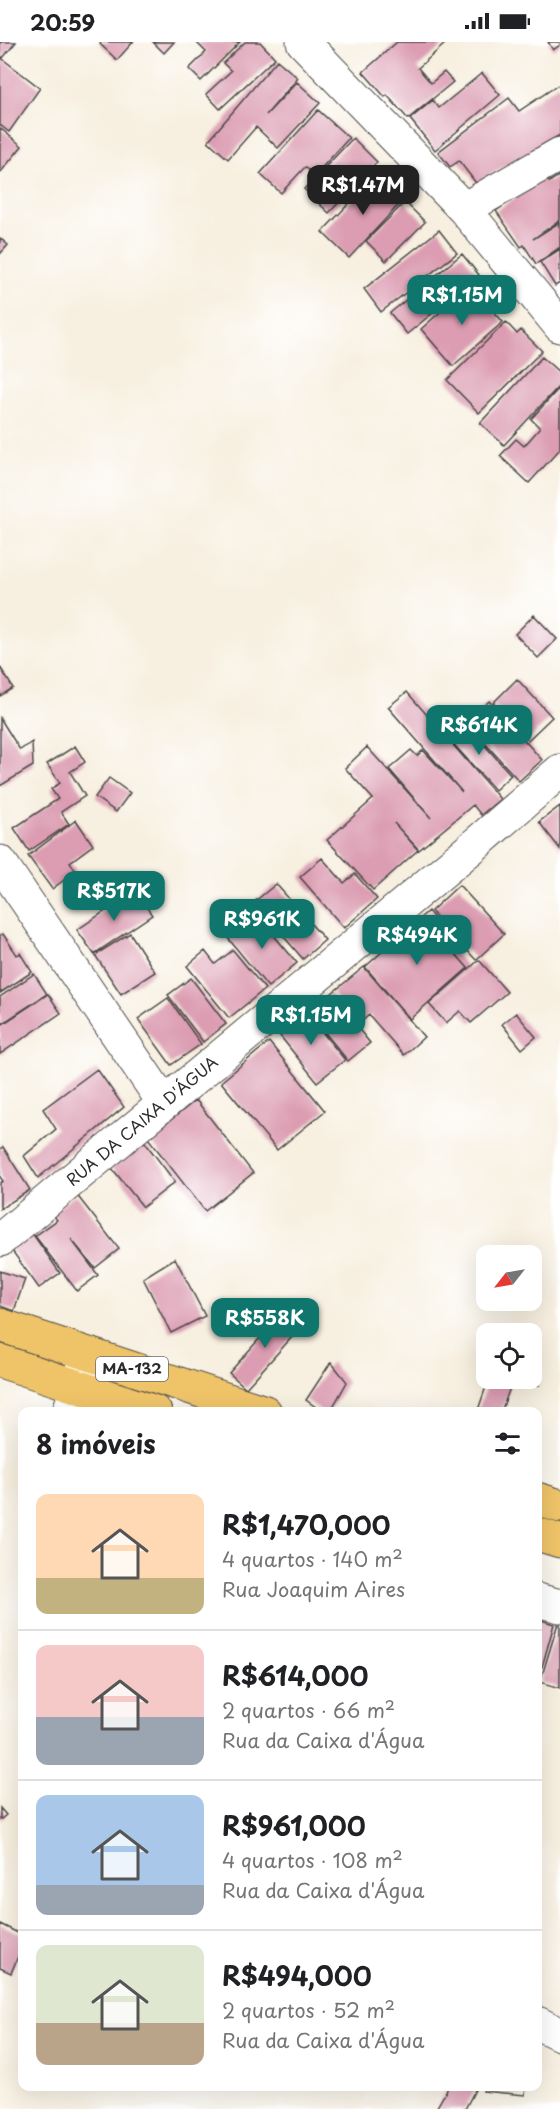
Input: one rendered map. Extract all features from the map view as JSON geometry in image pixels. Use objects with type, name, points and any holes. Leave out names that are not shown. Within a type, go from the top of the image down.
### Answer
[{"type":"main road","name":"MA-132","points":[[0,1325],[250,1407]]},
{"type":"main road","name":"MA-132","points":[[0,1361],[73,1399],[123,1407]]},
{"type":"main road","points":[[542,1501],[560,1506]]},
{"type":"main road","points":[[542,1536],[560,1541]]},
{"type":"street","points":[[303,42],[464,209],[560,326]]},
{"type":"street","points":[[464,209],[560,154]]},
{"type":"street","name":"RUA DA CAIXA D'ÁGUA","points":[[0,1240],[470,849],[560,771]]},
{"type":"street","points":[[0,862],[164,1103]]},
{"type":"street","points":[[73,1399],[87,1354]]},
{"type":"street","points":[[542,1601],[560,1606]]},
{"type":"street","points":[[542,2025],[560,2034]]},
{"type":"building","points":[[0,42],[16,42],[3,58],[0,55]]},
{"type":"building","points":[[101,42],[133,42],[117,60],[100,44]]},
{"type":"building","points":[[153,42],[174,42],[164,53]]},
{"type":"building","points":[[196,42],[240,42],[201,81],[189,69],[206,52]]},
{"type":"building","points":[[245,42],[260,42],[275,58],[220,109],[206,94],[231,71],[223,63]]},
{"type":"building","points":[[397,42],[447,42],[418,68],[431,83],[444,72],[453,82],[408,119],[363,72]]},
{"type":"building","points":[[548,42],[560,42],[560,45],[553,50]]},
{"type":"building","points":[[0,57],[40,88],[9,132],[0,125]]},
{"type":"building","points":[[277,60],[298,78],[266,115],[297,82],[320,103],[278,148],[256,127],[228,159],[208,141]]},
{"type":"building","points":[[482,73],[500,95],[435,150],[410,119],[433,100],[439,108]]},
{"type":"building","points":[[558,85],[560,88],[560,135],[476,183],[459,161],[450,167],[438,152],[509,98],[519,111]]},
{"type":"building","points":[[318,110],[349,138],[315,175],[305,167],[281,193],[260,174]]},
{"type":"building","points":[[0,128],[22,146],[0,173]]},
{"type":"building","points":[[353,138],[377,162],[329,213],[304,189]]},
{"type":"building","points":[[378,173],[404,199],[349,258],[322,232]]},
{"type":"building","points":[[560,175],[560,220],[533,239],[560,222],[560,247],[536,264],[524,245],[521,247],[496,211],[545,177],[549,182]]},
{"type":"building","points":[[405,202],[425,222],[386,261],[366,241]]},
{"type":"building","points":[[439,230],[457,253],[381,312],[364,289]]},
{"type":"building","points":[[0,238],[8,245],[0,254]]},
{"type":"building","points":[[560,249],[560,283],[555,286],[540,262]]},
{"type":"building","points":[[462,254],[479,275],[407,334],[390,313]]},
{"type":"building","points":[[471,285],[503,322],[453,366],[421,329]]},
{"type":"building","points":[[506,322],[517,334],[521,330],[542,351],[479,413],[447,380]]},
{"type":"building","points":[[542,357],[560,373],[560,385],[504,445],[480,423]]},
{"type":"building","points":[[560,387],[560,449],[529,483],[500,456],[516,439],[524,446],[540,428],[531,419]]},
{"type":"building","points":[[534,615],[557,639],[538,658],[515,634]]},
{"type":"building","points":[[0,667],[13,688],[0,696]]},
{"type":"building","points":[[517,679],[552,717],[528,740],[493,703]]},
{"type":"building","points":[[407,692],[500,799],[481,815],[473,805],[419,850],[394,823],[418,850],[373,890],[327,840],[373,799],[345,768],[367,747],[431,818],[389,769],[411,750],[417,756],[423,750],[462,792],[388,707]]},
{"type":"building","points":[[489,701],[542,760],[519,781],[466,722]]},
{"type":"building","points":[[0,718],[20,750],[32,742],[33,766],[0,786]]},
{"type":"building","points":[[464,722],[511,775],[495,790],[447,737]]},
{"type":"building","points":[[75,746],[85,762],[70,772],[85,796],[61,812],[69,824],[29,851],[14,828],[58,799],[51,789],[60,783],[47,764]]},
{"type":"building","points":[[109,778],[130,793],[116,812],[95,797]]},
{"type":"building","points":[[560,806],[560,849],[539,822]]},
{"type":"building","points":[[76,820],[93,845],[70,862],[76,871],[52,889],[28,856]]},
{"type":"building","points":[[322,858],[344,883],[355,874],[377,899],[344,928],[300,877]]},
{"type":"building","points":[[276,884],[325,940],[303,959],[254,902]]},
{"type":"building","points":[[459,885],[504,934],[476,960],[431,911]]},
{"type":"building","points":[[135,891],[152,915],[94,954],[77,930]]},
{"type":"building","points":[[428,911],[444,929],[438,934],[468,968],[410,1019],[365,967]]},
{"type":"building","points":[[256,914],[297,963],[268,987],[227,937]]},
{"type":"building","points":[[130,933],[155,972],[121,994],[95,955]]},
{"type":"building","points":[[3,934],[17,955],[20,953],[32,972],[0,993],[0,935]]},
{"type":"building","points":[[233,950],[265,989],[229,1018],[187,966],[205,951],[215,964]]},
{"type":"building","points":[[479,960],[507,992],[471,1023],[460,1011],[446,1023],[429,1004]]},
{"type":"building","points":[[364,967],[424,1037],[404,1055],[369,1015],[359,1024],[332,993]]},
{"type":"building","points":[[34,974],[47,994],[0,1025],[0,997]]},
{"type":"building","points":[[191,978],[226,1024],[203,1042],[168,995]]},
{"type":"building","points":[[48,994],[61,1013],[0,1054],[0,1026]]},
{"type":"building","points":[[330,994],[370,1043],[348,1061],[308,1012]]},
{"type":"building","points":[[168,998],[201,1044],[171,1065],[138,1019]]},
{"type":"building","points":[[304,1010],[345,1060],[317,1082],[277,1032]]},
{"type":"building","points":[[516,1013],[536,1037],[522,1049],[502,1024]]},
{"type":"building","points":[[269,1042],[325,1111],[277,1150],[221,1082]]},
{"type":"building","points":[[97,1069],[124,1107],[38,1178],[24,1156],[56,1129],[43,1109]]},
{"type":"building","points":[[196,1100],[253,1173],[205,1211],[148,1138]]},
{"type":"building","points":[[144,1141],[175,1182],[143,1207],[111,1167]]},
{"type":"building","points":[[3,1147],[30,1190],[0,1209],[0,1183],[3,1181],[0,1177],[0,1149]]},
{"type":"building","points":[[76,1194],[119,1249],[95,1268],[71,1239],[98,1275],[77,1291],[35,1236],[57,1220],[52,1213]]},
{"type":"building","points":[[32,1233],[60,1273],[39,1288],[10,1248]]},
{"type":"building","points":[[175,1258],[205,1316],[171,1333],[143,1278]]},
{"type":"building","points":[[0,1271],[25,1279],[14,1311],[0,1306]]},
{"type":"building","points":[[284,1311],[302,1326],[246,1388],[229,1373]]},
{"type":"building","points":[[331,1362],[347,1382],[333,1407],[316,1407],[306,1400]]},
{"type":"building","points":[[485,1389],[510,1389],[503,1407],[479,1407]]},
{"type":"building","points":[[542,1620],[554,1624],[542,1667]]},
{"type":"building","points":[[560,1620],[560,1688],[542,1683],[542,1675]]},
{"type":"building","points":[[0,1808],[6,1815],[0,1820]]},
{"type":"building","points":[[0,1924],[18,1933],[18,1956],[11,1973],[0,1968]]},
{"type":"building","points":[[446,2091],[474,2091],[465,2109],[437,2107]]},
{"type":"building","points":[[483,2091],[525,2091],[525,2095]]}]
